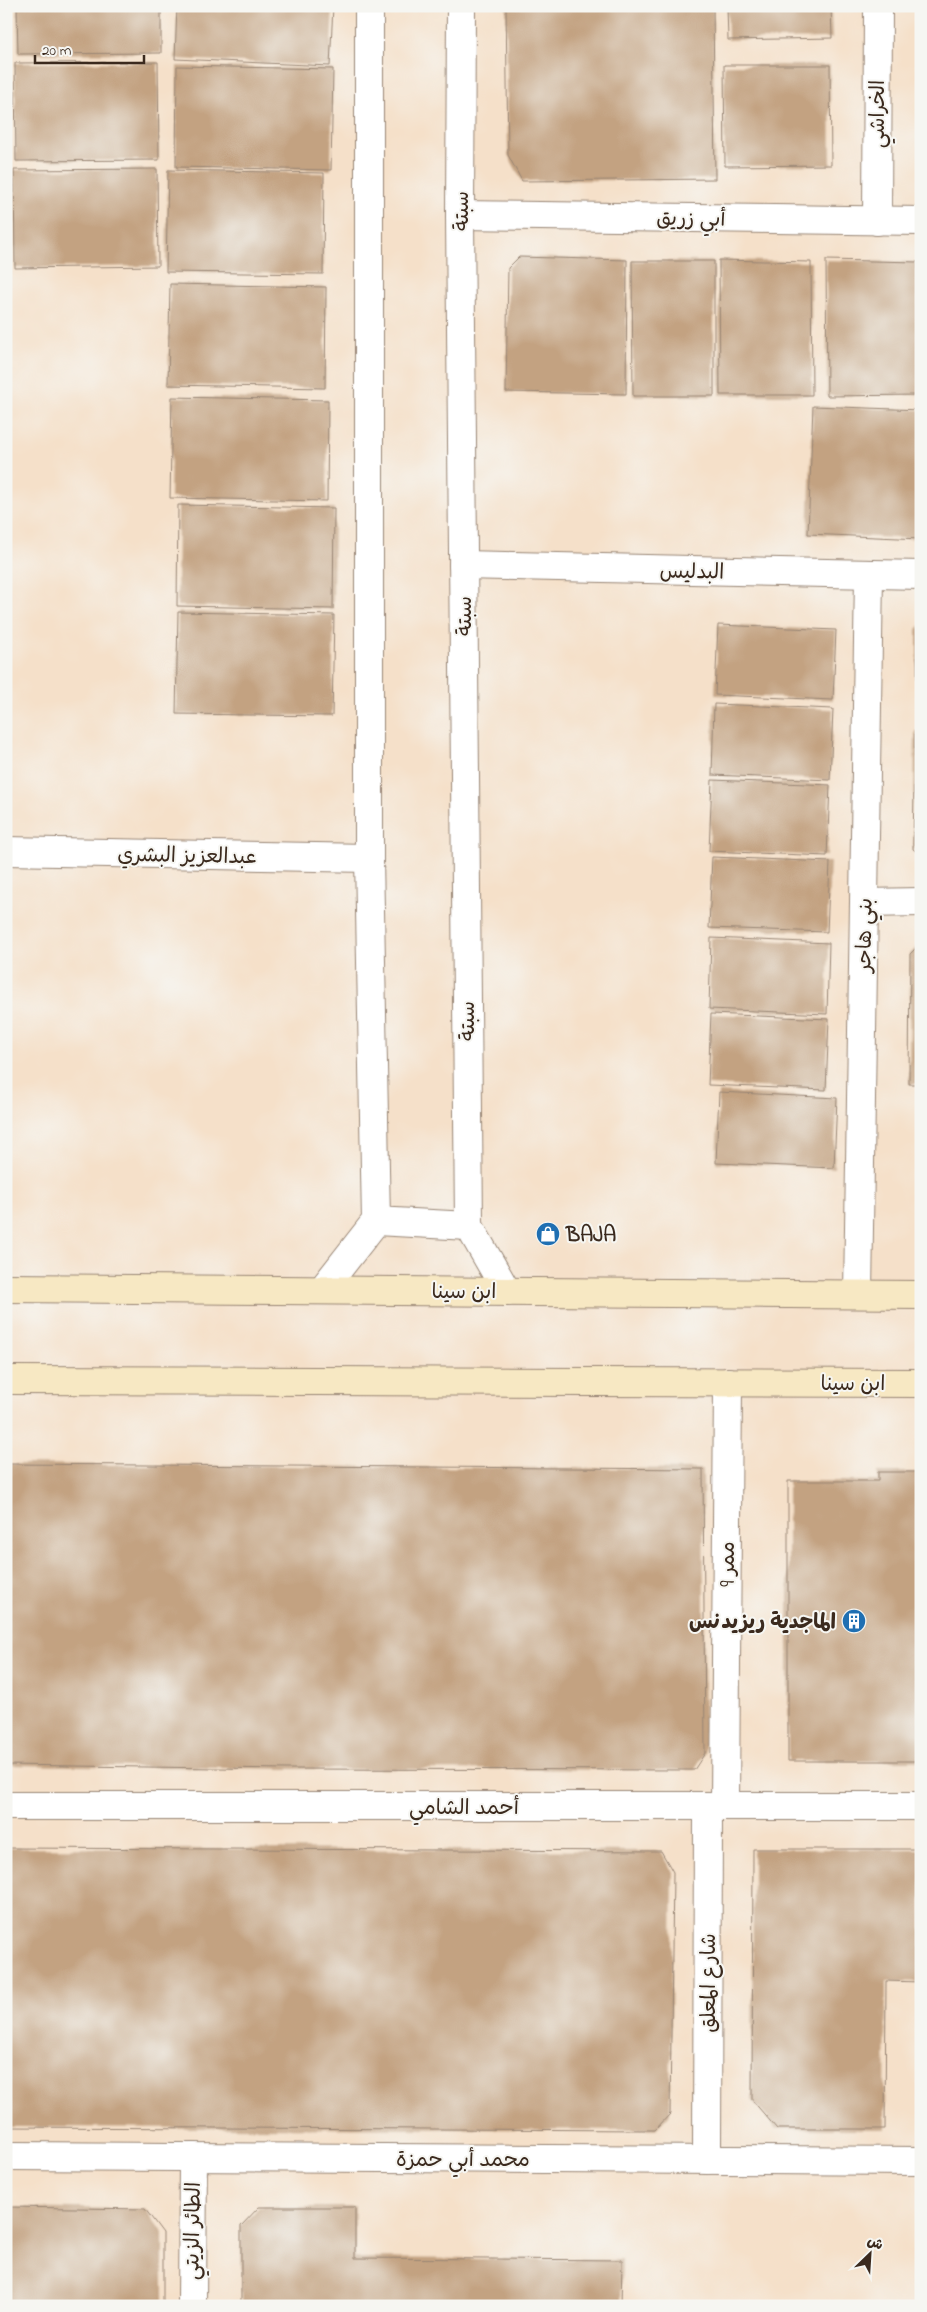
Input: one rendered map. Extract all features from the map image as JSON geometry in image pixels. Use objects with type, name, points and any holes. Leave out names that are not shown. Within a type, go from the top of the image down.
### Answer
[{"type":"street","points":[[322,1290],[376,1222],[368,858],[369,6]]},
{"type":"street","name":"سبتة","points":[[461,6],[460,214],[468,1226]]},
{"type":"street","name":"الخراشي","points":[[877,221],[878,6]]},
{"type":"street","name":"أبي زريق","points":[[460,214],[921,221]]},
{"type":"street","name":"البدليس","points":[[463,565],[921,575]]},
{"type":"street","name":"بني هاجر","points":[[858,1294],[869,575]]},
{"type":"street","name":"عبدالعزيز البشري","points":[[6,851],[368,858]]},
{"type":"street","points":[[864,903],[921,902]]},
{"type":"street","points":[[376,1222],[468,1226],[507,1292]]},
{"type":"street","name":"ابن سينا","points":[[6,1288],[921,1295]]},
{"type":"street","name":"ابن سينا","points":[[6,1380],[921,1383]]},
{"type":"street","name":"ممر 9","points":[[717,1806],[728,1382]]},
{"type":"street","name":"أحمد الشامي","points":[[6,1806],[921,1806]]},
{"type":"street","name":"شارع المعلق","points":[[707,2160],[717,1806]]},
{"type":"street","name":"محمد أبي حمزة","points":[[6,2156],[921,2162]]},
{"type":"street","name":"الطائر الزيتي","points":[[192,2306],[193,2157]]},
{"type":"building","points":[[17,6],[161,6],[161,53],[18,54]]},
{"type":"building","points":[[177,6],[333,6],[330,66],[175,59]]},
{"type":"building","points":[[506,6],[713,6],[715,179],[522,181],[508,155]]},
{"type":"building","points":[[727,6],[831,6],[832,38],[728,40]]},
{"type":"building","points":[[158,62],[159,160],[16,161],[15,63]]},
{"type":"building","points":[[724,65],[830,65],[831,165],[725,166]]},
{"type":"building","points":[[177,66],[333,69],[331,170],[176,167]]},
{"type":"building","points":[[157,169],[158,266],[15,268],[14,170]]},
{"type":"building","points":[[168,170],[324,173],[323,274],[166,272]]},
{"type":"building","points":[[519,257],[627,260],[626,394],[506,392],[508,268]]},
{"type":"building","points":[[719,260],[811,262],[812,395],[720,395]]},
{"type":"building","points":[[826,260],[918,262],[919,395],[827,396]]},
{"type":"building","points":[[632,261],[714,261],[714,396],[633,396]]},
{"type":"building","points":[[170,284],[326,287],[325,388],[168,385]]},
{"type":"building","points":[[172,397],[328,400],[327,501],[170,498]]},
{"type":"building","points":[[813,406],[921,410],[921,539],[808,534]]},
{"type":"building","points":[[178,505],[334,508],[333,609],[177,606]]},
{"type":"building","points":[[178,612],[334,615],[332,716],[176,714]]},
{"type":"building","points":[[718,625],[836,630],[833,700],[715,695]]},
{"type":"building","points":[[921,625],[921,718],[917,718],[917,629]]},
{"type":"building","points":[[714,704],[833,709],[830,780],[712,775]]},
{"type":"building","points":[[915,731],[921,731],[921,855],[913,849]]},
{"type":"building","points":[[712,780],[830,785],[827,856],[709,851]]},
{"type":"building","points":[[712,857],[830,862],[827,932],[709,928]]},
{"type":"building","points":[[711,938],[829,943],[827,1014],[709,1009]]},
{"type":"building","points":[[921,943],[921,1084],[909,1084],[910,954]]},
{"type":"building","points":[[711,1014],[829,1019],[826,1090],[708,1085]]},
{"type":"building","points":[[719,1092],[837,1098],[834,1168],[716,1163]]},
{"type":"building","points":[[6,1464],[703,1469],[705,1753],[694,1770],[286,1769],[6,1765]]},
{"type":"building","name":"الماجدية ريزيدنس","points":[[878,1472],[921,1472],[921,1761],[788,1761],[788,1481],[878,1481]]},
{"type":"building","points":[[6,1848],[661,1851],[673,1872],[670,2114],[655,2130],[6,2127]]},
{"type":"building","points":[[753,1849],[921,1849],[921,1982],[886,1981],[885,2129],[777,2129],[752,2100]]},
{"type":"building","points":[[6,2207],[145,2209],[163,2233],[163,2306],[6,2306]]},
{"type":"building","points":[[259,2207],[355,2207],[355,2258],[622,2260],[621,2306],[241,2306],[241,2226]]},
{"type":"place","name":"BAJA","points":[[548,1234]]},
{"type":"place","name":"الماجدية ريزيدنس","points":[[854,1621]]}]
